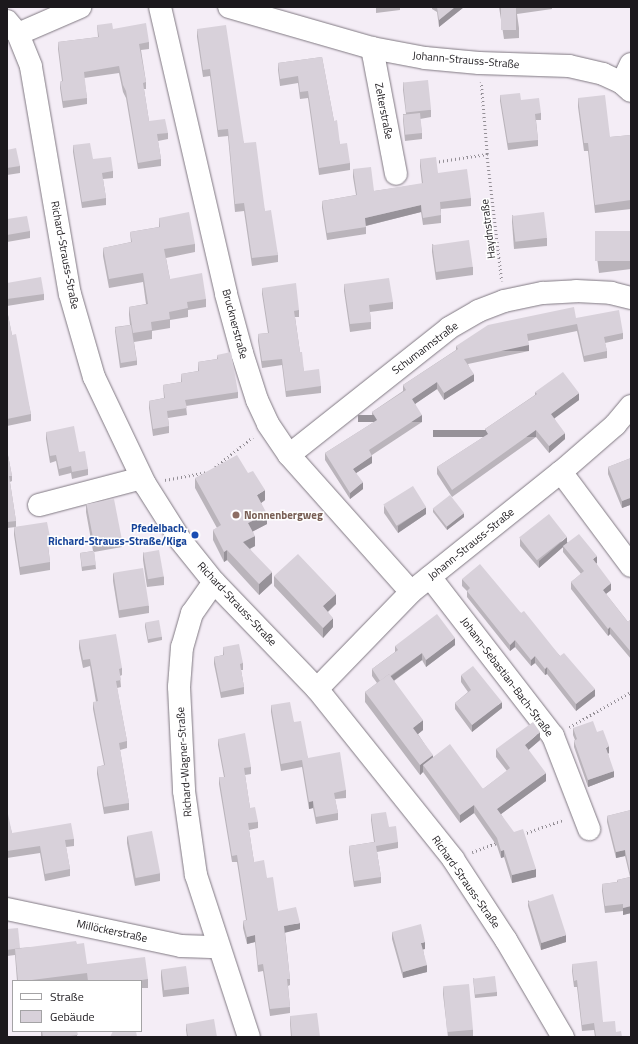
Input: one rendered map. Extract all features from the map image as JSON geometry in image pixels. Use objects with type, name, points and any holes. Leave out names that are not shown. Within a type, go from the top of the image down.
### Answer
[{"type":"street","name":"Brucknerstraße","points":[[160,7],[240,346],[256,400],[268,424],[289,455],[411,592]]},
{"type":"street","name":"Johann-Strauss-Straße","points":[[229,7],[285,15],[372,48],[425,58],[479,63],[569,66],[628,79]]},
{"type":"street","points":[[13,28],[76,8]]},
{"type":"street","name":"Richard-Strauss-Straße","points":[[13,28],[31,67],[70,294],[94,377],[144,481],[182,541],[214,582],[317,689],[453,859],[506,940],[563,1037]]},
{"type":"street","name":"Zelterstraße","points":[[372,48],[396,174]]},
{"type":"street","name":"Schumannstraße","points":[[289,455],[449,328],[478,311],[504,301],[543,293],[576,291],[610,293],[631,298]]},
{"type":"street","name":"Johann-Strauss-Straße","points":[[317,689],[411,592],[561,472],[615,425],[631,406]]},
{"type":"street","points":[[561,472],[631,566]]},
{"type":"street","points":[[38,505],[144,481]]},
{"type":"street","name":"Johann-Sebastian-Bach-Straße","points":[[430,577],[553,736],[586,821]]},
{"type":"street","name":"Richard-Wagner-Straße","points":[[214,582],[192,613],[182,647],[179,687],[184,791],[195,867],[218,947],[249,1037]]},
{"type":"street","name":"Millöckerstraße","points":[[7,909],[181,946],[218,947]]},
{"type":"path","name":"Haydnstraße","points":[[479,63],[487,154],[504,301]]},
{"type":"path","points":[[429,162],[487,154]]},
{"type":"path","points":[[144,481],[209,472],[268,424]]},
{"type":"path","points":[[553,736],[631,692]]},
{"type":"path","points":[[518,836],[586,821]]},
{"type":"path","points":[[453,859],[503,841]]},
{"type":"building","points":[[437,7],[455,7],[439,20]]},
{"type":"building","points":[[501,7],[516,7],[516,30],[501,30]]},
{"type":"building","points":[[112,23],[113,29],[146,23],[149,42],[139,44],[146,82],[143,83],[149,121],[165,119],[168,133],[157,134],[161,159],[138,163],[126,91],[123,85],[119,66],[84,72],[87,98],[63,101],[60,82],[63,81],[58,42],[99,37],[97,25]]},
{"type":"building","points":[[226,25],[244,143],[256,142],[265,211],[271,210],[278,255],[252,258],[244,203],[235,204],[228,129],[218,130],[210,69],[203,70],[197,29]]},
{"type":"building","points":[[322,57],[334,121],[337,120],[340,144],[347,143],[350,163],[319,168],[308,91],[300,92],[298,76],[280,79],[278,63]]},
{"type":"building","points":[[428,80],[431,110],[406,112],[403,83]]},
{"type":"building","points":[[520,93],[521,100],[539,98],[541,113],[535,114],[538,140],[508,143],[500,95]]},
{"type":"building","points":[[605,95],[610,137],[631,135],[631,200],[595,205],[588,143],[584,143],[578,98]]},
{"type":"building","points":[[420,113],[422,133],[405,135],[403,115]]},
{"type":"building","points":[[90,143],[93,159],[111,157],[113,171],[102,173],[106,198],[82,202],[73,145]]},
{"type":"building","points":[[16,148],[20,166],[7,168],[7,150]]},
{"type":"building","points":[[436,157],[438,173],[467,169],[471,198],[440,202],[441,215],[423,218],[421,205],[365,218],[366,227],[327,233],[322,201],[357,195],[353,169],[371,167],[374,191],[423,183],[420,159]]},
{"type":"building","points":[[189,212],[195,244],[164,249],[170,279],[202,273],[206,299],[187,302],[188,308],[169,312],[170,319],[151,322],[152,330],[133,333],[129,307],[148,304],[143,273],[109,279],[103,248],[132,242],[130,232],[160,227],[159,218]]},
{"type":"building","points":[[544,212],[547,238],[515,242],[512,216]]},
{"type":"building","points":[[27,216],[30,231],[7,235],[7,219]]},
{"type":"building","points":[[595,231],[631,231],[631,261],[595,261]]},
{"type":"building","points":[[469,240],[473,267],[436,272],[432,245]]},
{"type":"building","points":[[41,277],[44,294],[7,299],[7,283]]},
{"type":"building","points":[[389,278],[393,302],[369,305],[371,322],[350,324],[344,284]]},
{"type":"building","points":[[296,283],[299,310],[294,311],[304,371],[319,369],[321,386],[286,391],[282,359],[262,361],[258,334],[269,333],[262,288]]},
{"type":"building","points":[[574,307],[576,318],[619,310],[623,333],[604,337],[607,351],[584,356],[577,324],[527,334],[529,345],[464,359],[474,374],[444,393],[437,382],[412,399],[422,415],[369,450],[372,456],[353,469],[363,482],[350,493],[325,453],[377,420],[372,412],[406,390],[403,385],[458,349],[456,346],[488,325]]},
{"type":"building","points":[[7,310],[12,335],[16,334],[31,414],[7,419]]},
{"type":"building","points":[[131,325],[137,361],[121,363],[115,328]]},
{"type":"building","points":[[231,352],[238,392],[185,400],[187,408],[167,411],[169,426],[153,429],[149,401],[165,398],[163,385],[182,382],[181,374],[199,371],[198,362],[218,359],[217,355]]},
{"type":"building","points":[[563,372],[579,393],[551,414],[565,433],[549,446],[536,430],[452,490],[437,467],[488,434],[485,429],[537,394],[535,392]]},
{"type":"building","points":[[74,426],[79,452],[85,451],[88,469],[72,472],[71,466],[59,469],[56,455],[50,456],[46,432]]},
{"type":"building","points":[[7,450],[12,476],[9,476],[16,521],[7,522]]},
{"type":"building","name":"Nonnenbergweg","points":[[237,455],[248,473],[253,471],[265,490],[257,495],[267,514],[248,523],[255,536],[243,542],[272,572],[259,584],[227,550],[224,552],[213,530],[221,525],[195,478]]},
{"type":"building","points":[[631,458],[631,501],[630,498],[622,501],[608,467]]},
{"type":"building","points":[[413,486],[426,507],[397,526],[383,505]]},
{"type":"building","points":[[450,495],[464,513],[447,527],[433,509]]},
{"type":"building","points":[[114,499],[122,540],[95,546],[87,504]]},
{"type":"building","points":[[549,514],[567,537],[537,560],[519,537]]},
{"type":"building","points":[[47,522],[50,537],[47,538],[50,562],[20,567],[14,527]]},
{"type":"building","points":[[579,534],[597,556],[593,559],[611,583],[603,590],[628,622],[631,619],[631,652],[610,627],[608,629],[571,582],[584,571],[563,546]]},
{"type":"building","points":[[159,550],[164,577],[148,579],[143,553]]},
{"type":"building","points":[[94,551],[96,565],[82,567],[80,553]]},
{"type":"building","points":[[298,554],[336,594],[323,606],[333,618],[323,628],[274,576]]},
{"type":"building","points":[[480,564],[521,613],[524,611],[560,656],[564,653],[595,689],[576,704],[547,667],[545,669],[535,656],[531,660],[515,640],[510,645],[467,591],[470,588],[462,579]]},
{"type":"building","points":[[143,568],[149,606],[119,610],[113,573]]},
{"type":"building","points":[[437,614],[455,638],[426,660],[422,653],[390,676],[389,674],[380,681],[372,669],[398,650],[395,646]]},
{"type":"building","points":[[159,620],[162,637],[148,639],[145,622]]},
{"type":"building","points":[[116,634],[122,668],[119,669],[121,680],[116,681],[127,741],[119,743],[129,803],[104,807],[97,767],[105,765],[93,702],[98,701],[90,659],[83,660],[79,640]]},
{"type":"building","points":[[239,644],[243,663],[240,664],[244,687],[221,692],[214,657],[224,655],[223,647]]},
{"type":"building","points":[[473,666],[502,702],[472,725],[455,703],[471,690],[461,675]]},
{"type":"building","points":[[389,674],[423,720],[413,728],[433,755],[420,765],[365,692]]},
{"type":"building","points":[[290,702],[294,722],[301,721],[308,758],[340,752],[346,790],[334,793],[338,813],[316,817],[313,801],[309,802],[302,760],[281,764],[271,705]]},
{"type":"building","points":[[593,721],[597,732],[603,730],[609,746],[606,748],[614,771],[588,780],[574,741],[577,739],[573,728]]},
{"type":"building","points":[[533,722],[540,732],[525,745],[546,773],[497,809],[514,832],[523,829],[536,869],[512,875],[504,850],[501,851],[497,838],[474,805],[460,815],[423,765],[450,744],[483,789],[510,768],[496,749]]},
{"type":"building","points":[[245,733],[251,767],[244,768],[250,808],[255,807],[258,822],[248,823],[254,862],[264,860],[267,878],[273,877],[278,911],[296,907],[300,923],[284,926],[290,979],[287,979],[290,1007],[270,1009],[263,964],[258,965],[255,935],[247,937],[243,921],[247,920],[237,855],[232,856],[219,777],[225,777],[218,739]]},
{"type":"building","points":[[631,810],[631,877],[625,850],[616,852],[607,816]]},
{"type":"building","points":[[386,812],[389,827],[396,826],[398,842],[376,846],[381,877],[354,881],[349,846],[375,842],[371,814]]},
{"type":"building","points":[[8,814],[12,833],[71,823],[74,839],[65,840],[70,869],[45,874],[40,846],[7,851]]},
{"type":"building","points":[[152,831],[160,873],[136,878],[127,836]]},
{"type":"building","points":[[631,877],[631,906],[623,908],[623,904],[605,906],[602,884],[618,882],[617,880]]},
{"type":"building","points":[[553,894],[566,935],[542,943],[528,902]]},
{"type":"building","points":[[421,924],[425,942],[421,943],[427,965],[403,972],[392,932]]},
{"type":"building","points":[[18,928],[20,948],[7,950],[7,929]]},
{"type":"building","points":[[76,941],[77,944],[84,943],[87,964],[145,957],[148,979],[88,980],[87,973],[32,980],[18,980],[15,949]]},
{"type":"building","points":[[597,961],[603,1022],[615,1021],[616,1032],[621,1031],[622,1037],[596,1037],[594,1023],[582,1025],[577,980],[574,981],[572,964]]},
{"type":"building","points":[[186,966],[189,987],[164,990],[161,969]]},
{"type":"building","points":[[495,976],[497,992],[475,995],[473,979]]},
{"type":"building","points":[[469,984],[473,1030],[447,1032],[443,986]]},
{"type":"building","points":[[317,1013],[320,1037],[292,1037],[290,1016]]},
{"type":"building","points":[[214,1019],[217,1037],[188,1037],[186,1024]]},
{"type":"building","points":[[42,1032],[77,1032],[78,1035],[62,1037],[43,1037]]},
{"type":"building","points":[[112,1032],[136,1032],[137,1037],[110,1037]]},
{"type":"place","name":"Nonnenbergweg","points":[[236,515]]},
{"type":"place","name":"Pfedelbach, Richard-Strauss-Straße/Kiga","points":[[195,535]]}]
